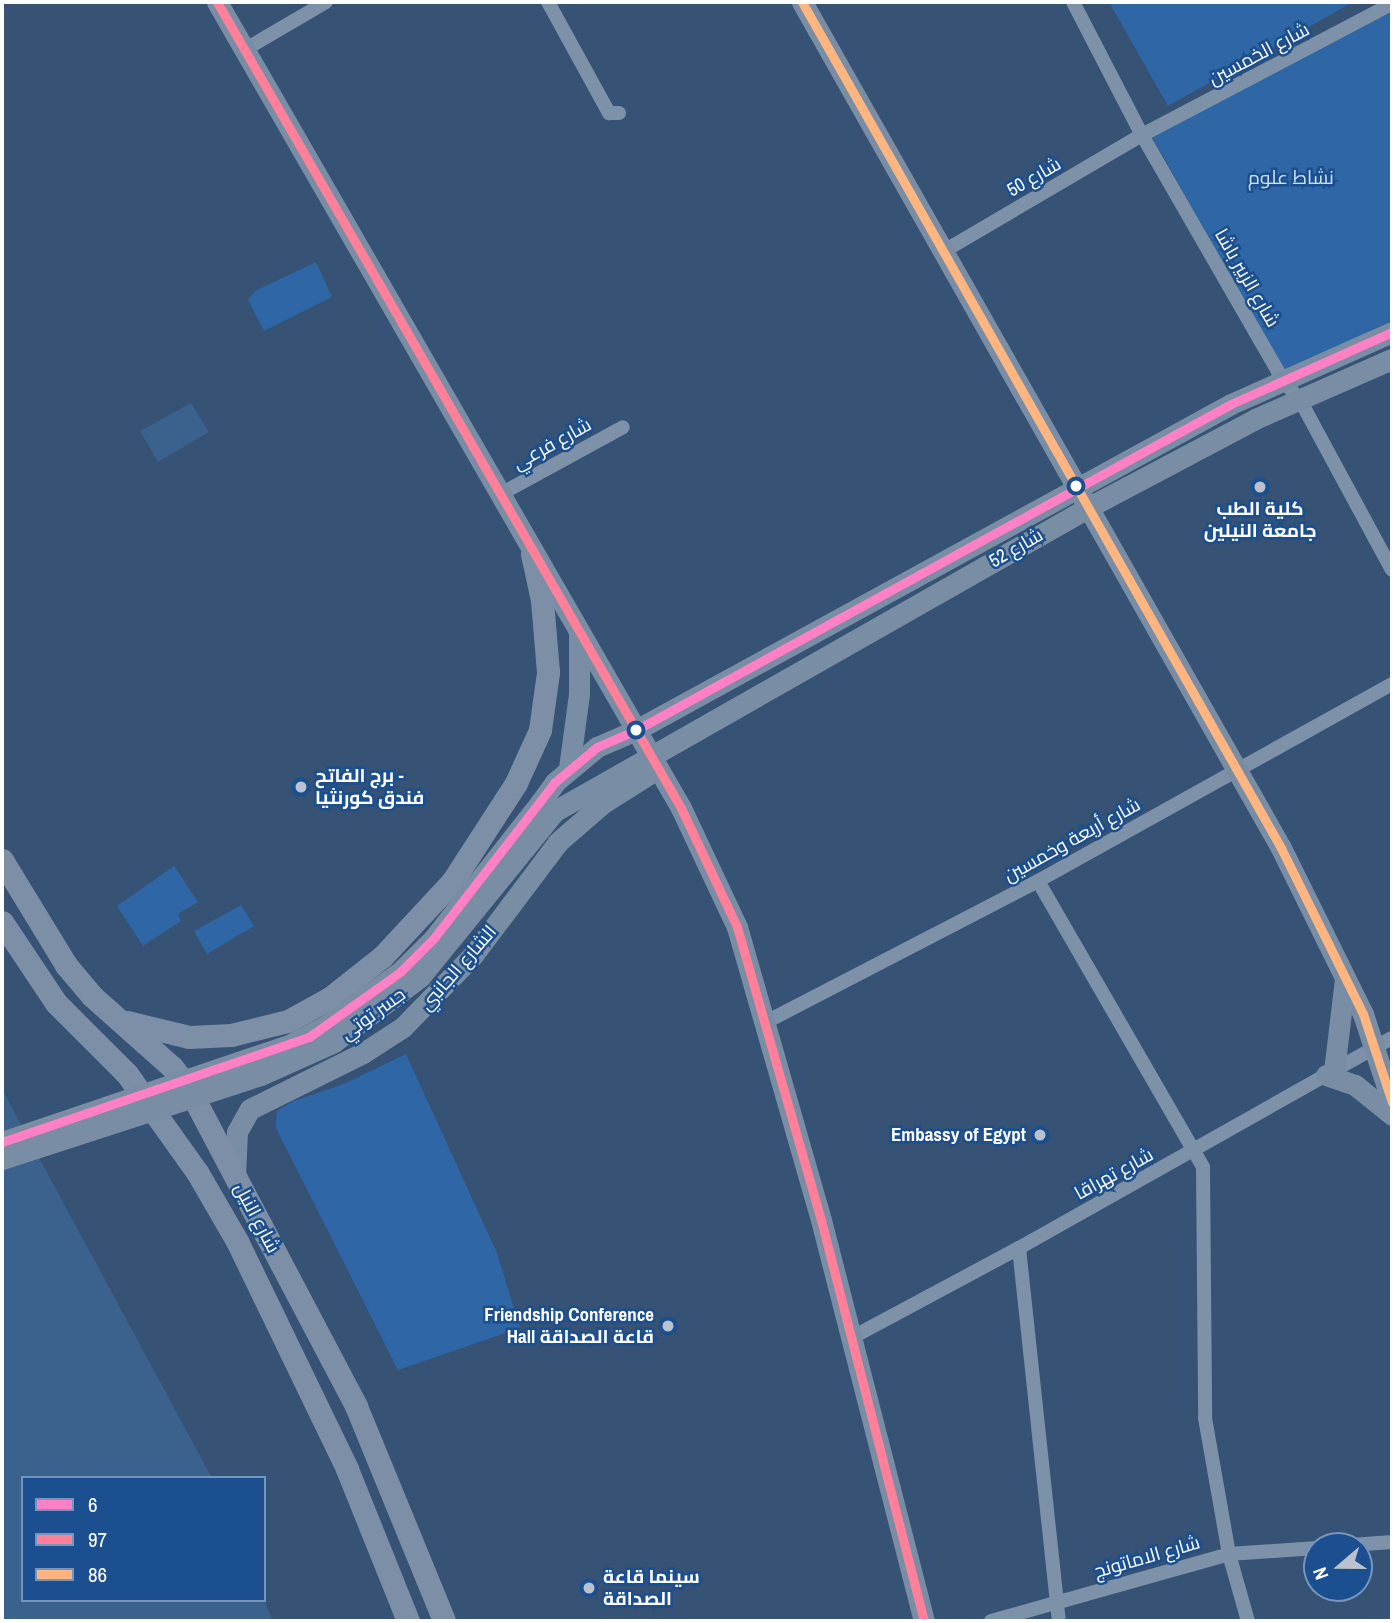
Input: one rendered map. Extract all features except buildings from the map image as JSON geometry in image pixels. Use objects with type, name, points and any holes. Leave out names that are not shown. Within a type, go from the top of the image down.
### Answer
[{"type":"main road","points":[[117,1019],[189,1037],[231,1035],[288,1021],[330,998],[382,957],[452,882],[523,766],[540,730],[548,672],[542,600],[532,554]]},
{"type":"main road","name":"شارع النيل","points":[[2,860],[46,937],[117,1019],[155,1050],[184,1082],[379,1455],[444,1621]]},
{"type":"main road","name":"شارع النيل","points":[[2,922],[57,1003],[127,1074],[197,1172],[237,1241],[347,1469],[408,1621]]},
{"type":"main road","points":[[347,1469],[379,1455]]},
{"type":"street","points":[[217,2],[532,554],[681,808],[737,927],[766,1022],[924,1621]]},
{"type":"street","points":[[244,50],[326,2]]},
{"type":"street","points":[[548,2],[614,113]]},
{"type":"street","points":[[802,2],[1091,506],[1239,771],[1345,976],[1383,1043],[1392,1102]]},
{"type":"street","name":"شارع الزبير باشا","points":[[1073,2],[1142,135],[1284,382],[1300,400],[1392,570]]},
{"type":"street","name":"شارع الخمسين","points":[[1142,135],[1392,4]]},
{"type":"street","name":"شارع 50","points":[[944,251],[1142,135]]},
{"type":"street","name":"شارع 52","points":[[562,775],[597,747],[636,730],[1078,485],[1231,404],[1392,332]]},
{"type":"street","name":"شارع 52","points":[[653,762],[1091,506],[1300,400],[1392,359]]},
{"type":"street","name":"شارع فرعي","points":[[499,495],[624,427]]},
{"type":"street","points":[[547,807],[562,775],[579,694],[579,633]]},
{"type":"street","name":"شارع أربعة وخمسين","points":[[766,1022],[1038,881],[1392,684]]},
{"type":"street","points":[[547,807],[653,762]]},
{"type":"street","name":"الشارع الجانبي","points":[[235,1176],[237,1132],[250,1109],[363,1053],[403,1027],[473,955],[558,842],[653,762]]},
{"type":"street","points":[[523,766],[562,775]]},
{"type":"street","name":"جسر توتي","points":[[2,1142],[289,1045],[327,1026],[400,972],[434,937],[547,807]]},
{"type":"street","name":"جسر توتي","points":[[2,1159],[261,1075],[304,1057],[361,1025],[397,999],[443,953],[547,807]]},
{"type":"street","points":[[1038,881],[1193,1151],[1204,1175],[1205,1418],[1229,1554],[1248,1621]]},
{"type":"street","points":[[1345,976],[1330,1073],[1355,1085],[1392,1115]]},
{"type":"street","name":"شارع تهراقا","points":[[851,1338],[1019,1248],[1383,1043]]},
{"type":"street","points":[[1019,1248],[1054,1603],[1059,1621]]},
{"type":"street","points":[[1373,1543],[1392,1542]]},
{"type":"street","name":"شارع الاماتونج","points":[[991,1621],[1229,1554],[1303,1549]]},
{"type":"green space","points":[[1109,2],[1353,2],[1168,106]]},
{"type":"green space","name":"نشاط علوم","points":[[1392,12],[1392,320],[1286,373],[1151,135]]},
{"type":"green space","points":[[316,262],[332,297],[264,331],[248,300],[255,291]]},
{"type":"green space","points":[[174,866],[198,902],[178,914],[181,921],[143,946],[117,906]]},
{"type":"green space","points":[[241,905],[254,926],[207,954],[194,931]]},
{"type":"green space","points":[[406,1054],[497,1253],[520,1328],[398,1370],[276,1128],[276,1119],[277,1111],[294,1101],[346,1083]]},
{"type":"shaded area","points":[[191,403],[209,432],[158,462],[140,431]]},
{"type":"shaded area","points":[[2,1089],[211,1476],[21,1476],[21,1602],[265,1602],[273,1621],[2,1621]]},
{"type":"transit line","name":"97","points":[[217,2],[681,808],[737,927],[821,1220],[924,1621]]},
{"type":"transit line","name":"86","points":[[802,2],[1281,848],[1363,1014],[1392,1102]]},
{"type":"transit line","name":"6","points":[[2,1142],[309,1037],[400,972],[434,938],[555,782],[597,747],[636,730],[1231,404],[1392,332]]},
{"type":"place","name":"كلية الطب جامعة النيلين","points":[[1260,487]]},
{"type":"place","name":"برج الفاتح - فندق كورنثيا","points":[[301,787]]},
{"type":"place","name":"Embassy of Egypt","points":[[1040,1135]]},
{"type":"place","name":"Friendship Conference Hall قاعة الصداقة","points":[[668,1326]]},
{"type":"place","name":"سينما قاعة الصداقة","points":[[589,1588]]}]
